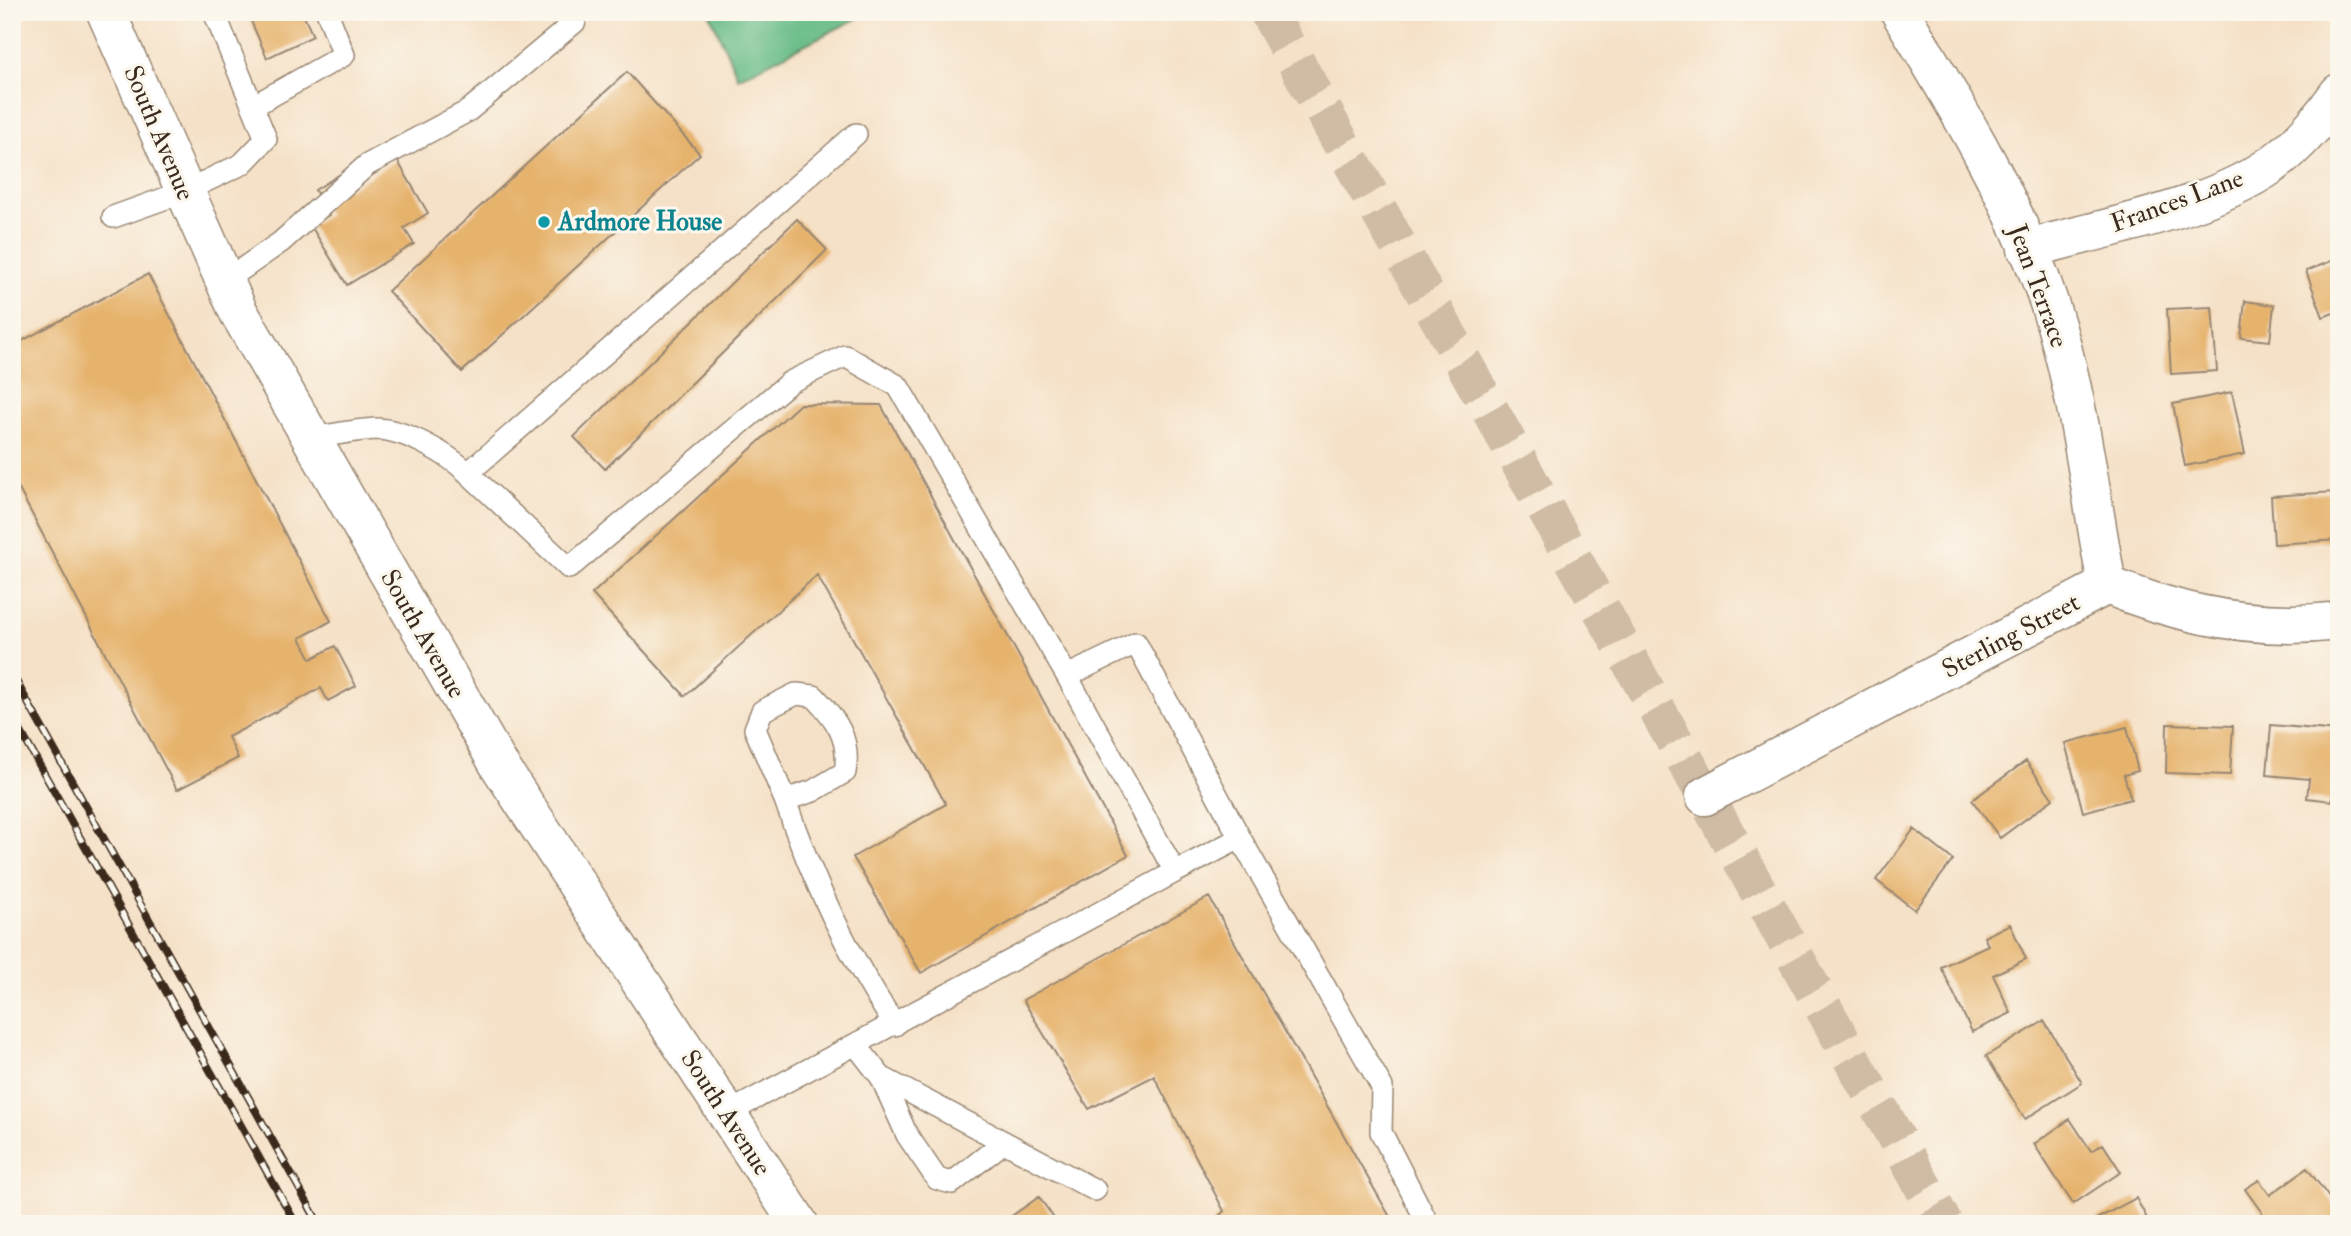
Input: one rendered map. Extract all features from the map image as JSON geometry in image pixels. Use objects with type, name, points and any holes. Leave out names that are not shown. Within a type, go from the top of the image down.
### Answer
[{"type":"street","name":"South Avenue","points":[[106,12],[183,192],[238,311],[499,765],[799,1224]]},
{"type":"street","name":"Jean Terrace","points":[[1900,12],[1984,152],[2056,323],[2071,389],[2107,585]]},
{"type":"street","name":"Frances Lane","points":[[2027,249],[2173,209],[2239,183],[2280,158],[2316,126],[2339,93]]},
{"type":"street","name":"Sterling Street","points":[[1705,796],[2107,585],[2183,612],[2227,621],[2271,625],[2339,621]]},
{"type":"lane","points":[[113,217],[183,192],[242,164],[266,139],[255,105],[214,12]]},
{"type":"lane","points":[[255,105],[344,55],[328,13]]},
{"type":"lane","points":[[225,281],[281,242],[367,165],[468,111],[575,22]]},
{"type":"lane","points":[[468,473],[856,134]]},
{"type":"lane","points":[[311,438],[379,429],[409,438],[450,457],[569,568],[790,382],[845,356],[898,386],[1067,676],[1175,872]]},
{"type":"lane","points":[[1067,676],[1136,643],[1240,838],[1382,1087],[1381,1132],[1429,1224]]},
{"type":"lane","points":[[785,800],[813,791],[845,772],[849,751],[836,719],[814,696],[796,694],[762,711],[755,729],[785,800],[807,865],[869,986],[895,1025]]},
{"type":"lane","points":[[726,1114],[1240,838]]},
{"type":"lane","points":[[856,1045],[881,1077],[907,1135],[937,1179],[952,1183],[1004,1142]]},
{"type":"lane","points":[[881,1077],[1095,1189]]},
{"type":"green space","points":[[709,12],[870,12],[738,78]]},
{"type":"building","points":[[247,12],[302,12],[313,36],[267,58]]},
{"type":"building","name":"Ardmore House","points":[[627,72],[700,154],[462,372],[388,291]]},
{"type":"building","points":[[397,160],[428,213],[404,228],[414,244],[347,285],[311,226],[329,215],[315,190],[339,175],[348,190]]},
{"type":"building","points":[[797,219],[827,250],[605,469],[574,437]]},
{"type":"building","points":[[2339,258],[2339,311],[2323,317],[2306,271]]},
{"type":"building","points":[[148,274],[331,621],[300,638],[311,659],[335,646],[356,686],[328,701],[321,688],[228,737],[238,758],[177,790],[12,476],[12,346]]},
{"type":"building","points":[[2245,301],[2274,305],[2270,341],[2241,338]]},
{"type":"building","points":[[2212,307],[2217,371],[2171,374],[2167,309]]},
{"type":"building","points":[[2232,392],[2245,454],[2185,466],[2173,404]]},
{"type":"building","points":[[800,404],[881,405],[1128,855],[921,973],[853,857],[946,804],[817,575],[685,696],[592,594]]},
{"type":"building","points":[[2335,492],[2339,540],[2274,544],[2271,496]]},
{"type":"building","points":[[2167,724],[2233,726],[2230,775],[2166,773]]},
{"type":"building","points":[[2271,725],[2338,731],[2332,801],[2307,798],[2309,779],[2267,775]]},
{"type":"building","points":[[2127,727],[2138,771],[2124,775],[2131,799],[2083,812],[2065,743]]},
{"type":"building","points":[[2026,761],[2053,799],[2000,838],[1972,800]]},
{"type":"building","points":[[1914,829],[1953,860],[1915,910],[1876,880]]},
{"type":"building","points":[[1209,897],[1394,1224],[1211,1224],[1224,1211],[1154,1076],[1089,1109],[1023,1000]]},
{"type":"building","points":[[2010,924],[2026,959],[1993,975],[2011,1013],[1972,1032],[1941,967],[1988,945],[1984,937]]},
{"type":"building","points":[[2044,1021],[2082,1083],[2025,1119],[1986,1056]]},
{"type":"building","points":[[2070,1119],[2091,1151],[2103,1144],[2121,1172],[2073,1204],[2034,1144]]},
{"type":"building","points":[[2307,1168],[2339,1211],[2339,1224],[2270,1224],[2245,1189],[2259,1180],[2270,1195]]},
{"type":"building","points":[[1039,1197],[1058,1224],[1000,1224]]},
{"type":"building","points":[[2136,1198],[2150,1224],[2087,1224]]},
{"type":"tunnel","points":[[1268,12],[1944,1224]]},
{"type":"railway","points":[[12,674],[319,1224]]},
{"type":"railway","points":[[12,716],[296,1224]]},
{"type":"place","name":"Ardmore House","points":[[544,222]]}]
